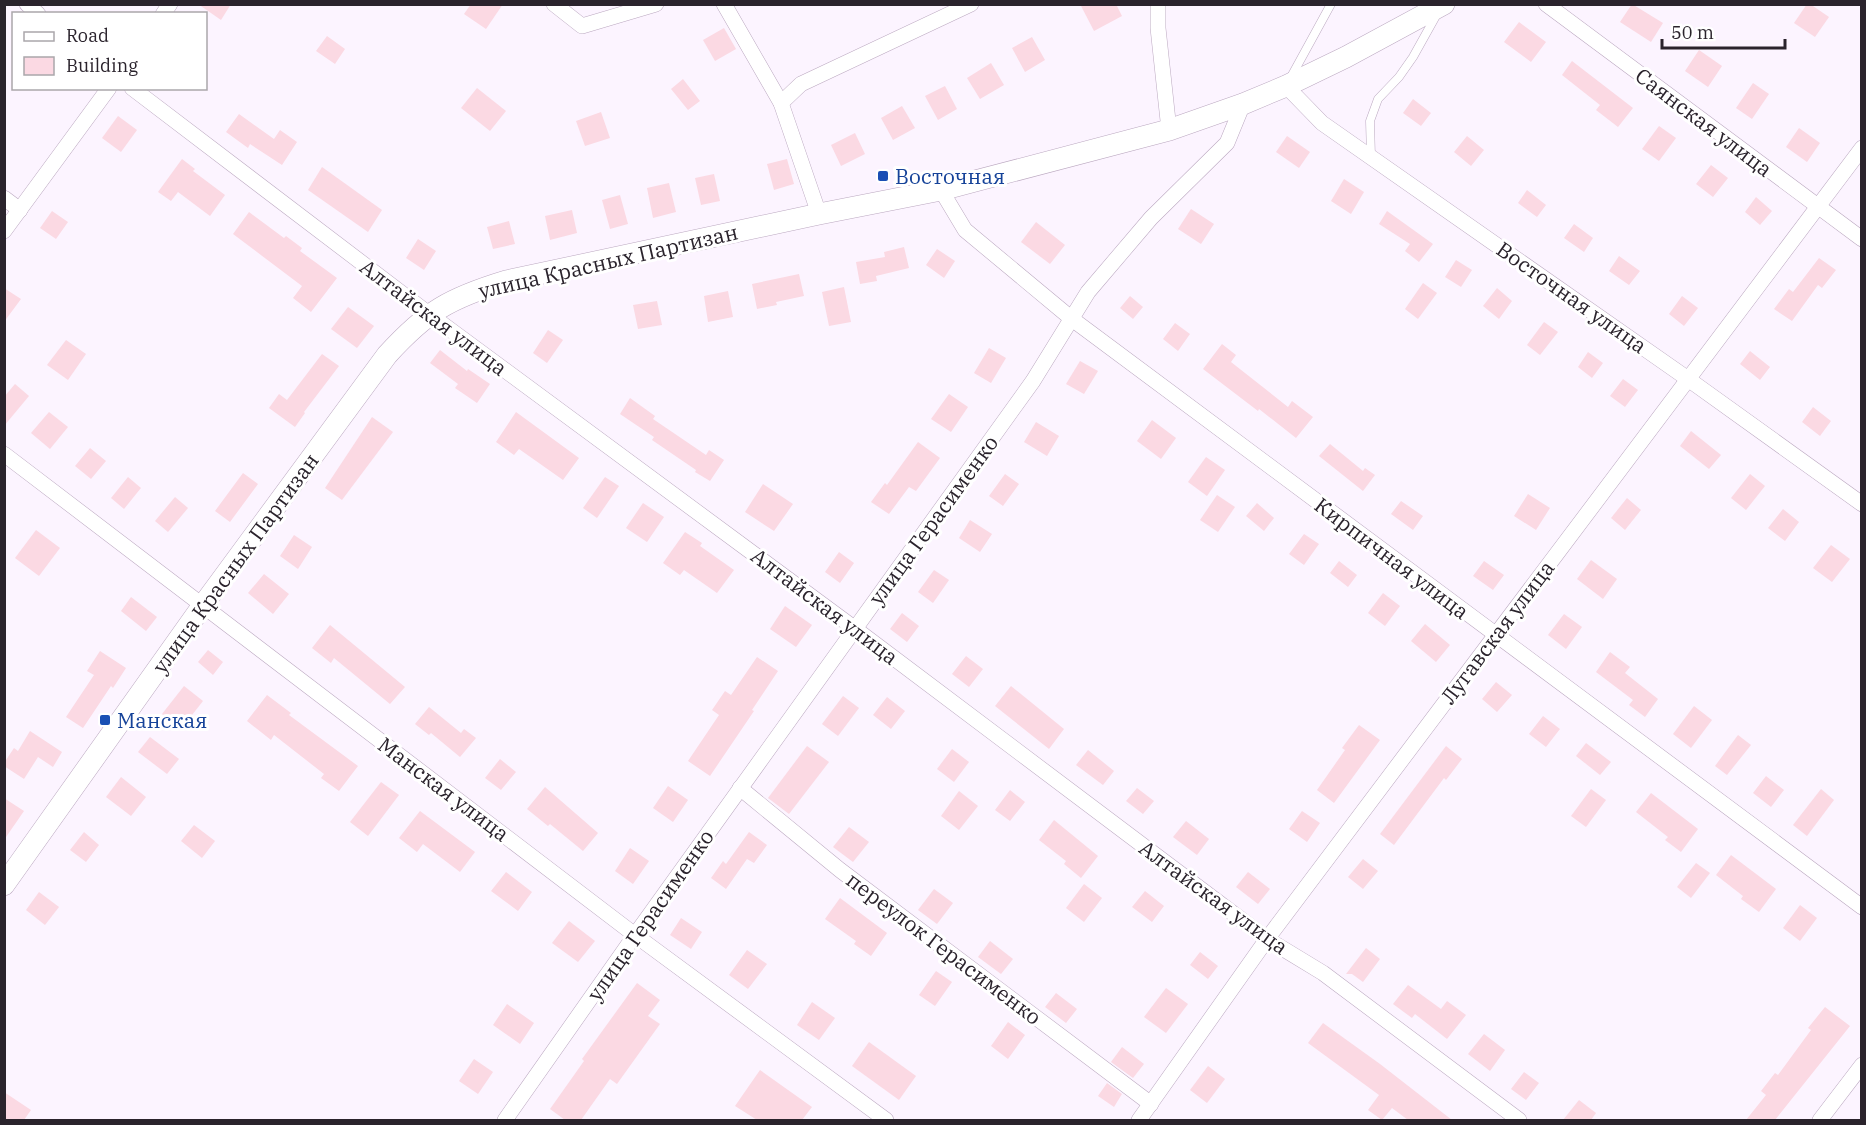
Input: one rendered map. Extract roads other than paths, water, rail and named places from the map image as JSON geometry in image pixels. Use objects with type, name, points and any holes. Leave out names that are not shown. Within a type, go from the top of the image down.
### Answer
[{"type":"main road","name":"улица Красных Партизан","points":[[4,885],[203,605],[387,355],[429,314],[475,291],[506,281],[941,190],[1168,130],[1244,104],[1286,86],[1443,5]]},
{"type":"street","points":[[554,4],[582,26],[656,4]]},
{"type":"street","points":[[724,4],[781,103],[819,214]]},
{"type":"street","points":[[781,103],[801,84],[971,4]]},
{"type":"street","points":[[1158,4],[1158,28],[1168,130]]},
{"type":"street","name":"Саянская улица","points":[[1546,4],[1862,239]]},
{"type":"street","name":"Восточная улица","points":[[1286,86],[1322,123],[1688,379],[1862,504]]},
{"type":"street","points":[[4,231],[108,90]]},
{"type":"street","name":"Алтайская улица","points":[[135,90],[429,314],[854,628],[1268,939],[1323,973],[1519,1120]]},
{"type":"street","name":"улица Герасименко","points":[[505,1120],[854,628],[1033,381],[1088,292],[1151,218],[1227,143],[1244,104]]},
{"type":"street","name":"Лугавская улица","points":[[1139,1120],[1268,939],[1862,148]]},
{"type":"street","name":"Кирпичная улица","points":[[941,190],[965,230],[1072,319],[1862,907]]},
{"type":"street","points":[[4,198],[20,210]]},
{"type":"street","name":"Манская улица","points":[[4,454],[635,935],[886,1120]]},
{"type":"street","name":"переулок Герасименко","points":[[740,789],[840,870],[1151,1104]]},
{"type":"street","points":[[1820,1120],[1862,1065]]},
{"type":"lane","points":[[1286,86],[1331,4]]},
{"type":"lane","points":[[1371,157],[1370,121],[1378,99],[1399,77],[1413,57],[1443,5]]},
{"type":"place","name":"Восточная","points":[[883,176]]},
{"type":"place","name":"Манская","points":[[105,720]]}]
